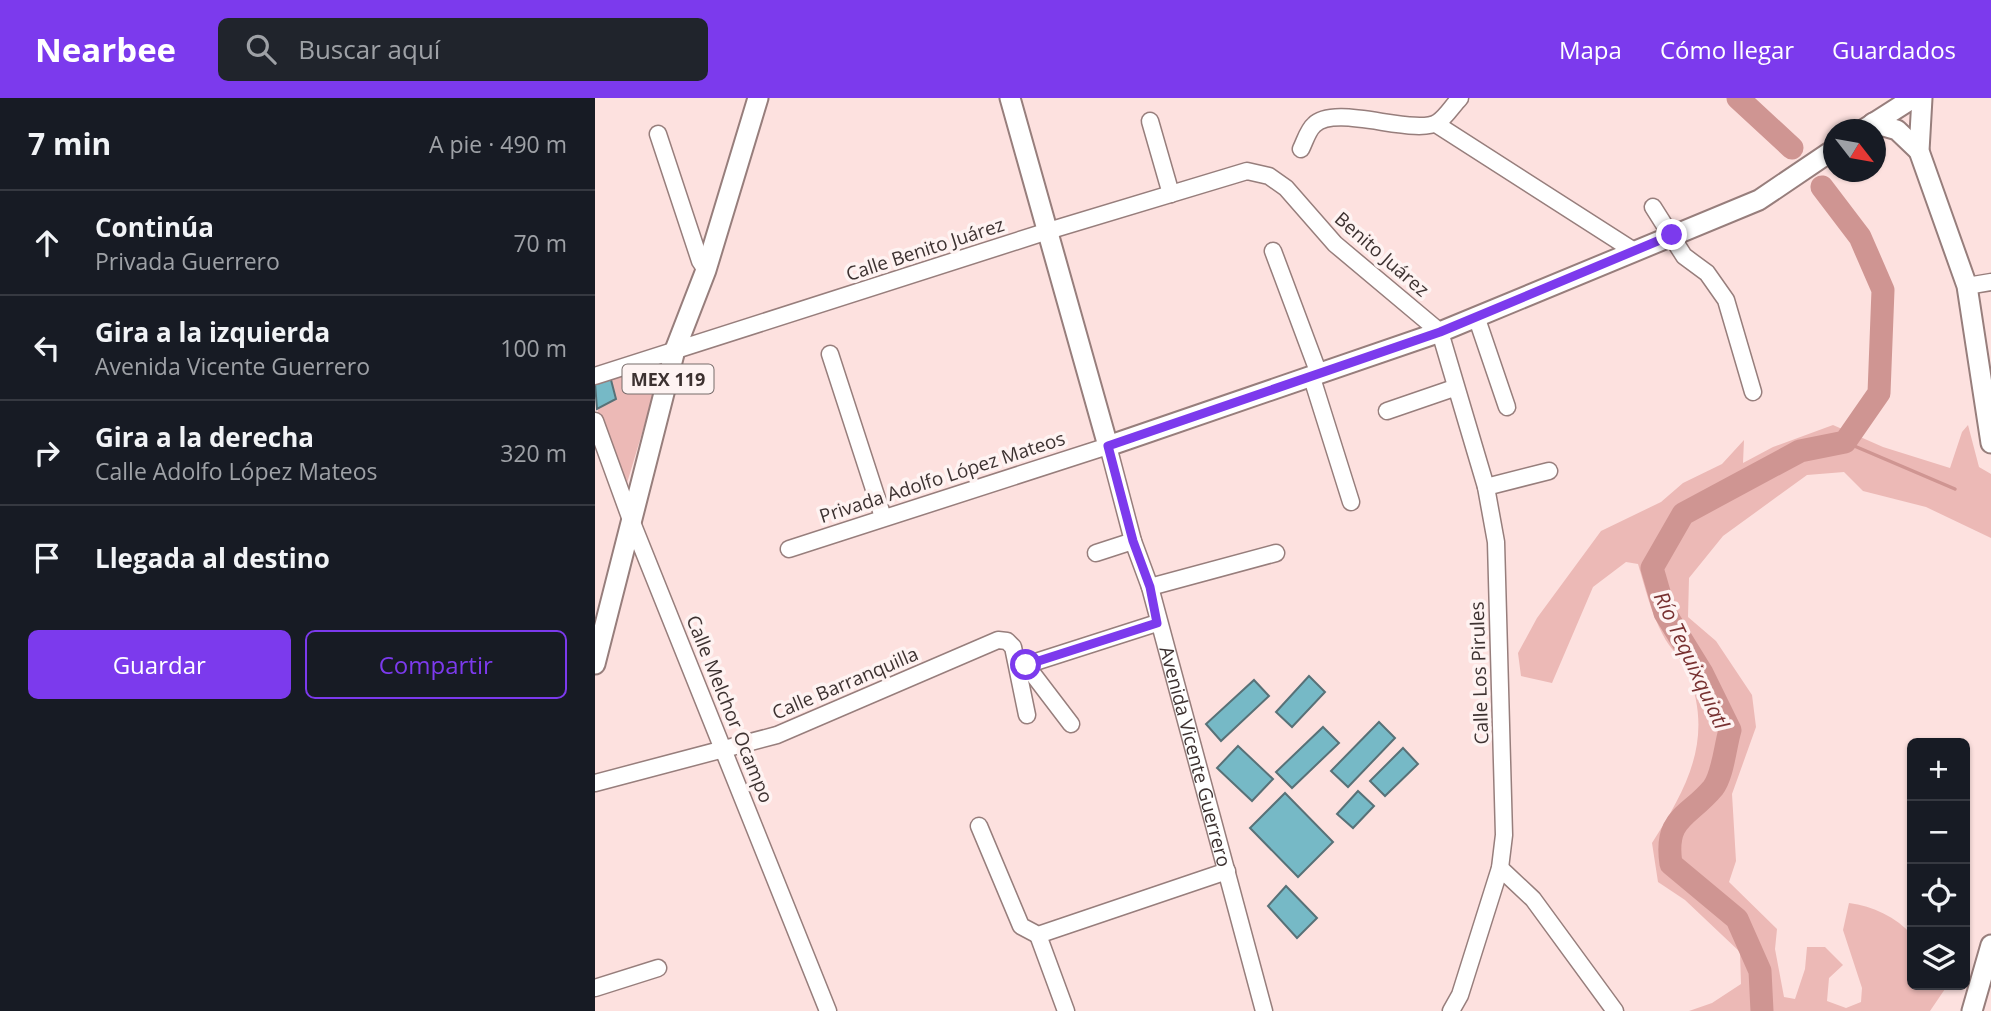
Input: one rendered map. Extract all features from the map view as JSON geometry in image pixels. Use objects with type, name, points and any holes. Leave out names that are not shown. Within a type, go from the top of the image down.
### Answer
[{"type":"main road","name":"MEX 119","points":[[595,664],[675,350],[706,270],[758,98]]},
{"type":"main road","name":"Avenida Vicente Guerrero","points":[[1010,98],[1108,446]]},
{"type":"main road","points":[[1879,119],[1913,98]]},
{"type":"main road","points":[[1922,98],[1919,151],[1968,286],[1991,443]]},
{"type":"main road","points":[[1886,128],[1897,130],[1919,151]]},
{"type":"main road","points":[[1108,446],[1440,332],[1759,200],[1823,157]]},
{"type":"main road","points":[[1972,1011],[1991,945]]},
{"type":"street","points":[[1301,149],[1313,125],[1321,120],[1351,118],[1422,126],[1436,124],[1460,98]]},
{"type":"street","points":[[1150,121],[1171,194]]},
{"type":"street","points":[[1436,124],[1635,251]]},
{"type":"street","points":[[658,134],[700,261],[706,270]]},
{"type":"street","name":"Calle Benito Juárez","points":[[595,376],[1171,194],[1247,172],[1269,176]]},
{"type":"street","name":"Benito Juárez","points":[[1269,176],[1286,188],[1335,244],[1440,332]]},
{"type":"street","points":[[1653,207],[1684,256],[1707,273],[1726,300],[1753,392]]},
{"type":"street","points":[[1273,251],[1316,376],[1351,502]]},
{"type":"street","points":[[1968,286],[1991,282]]},
{"type":"street","points":[[1476,316],[1507,407]]},
{"type":"street","name":"Calle Los Pirules","points":[[1440,332],[1454,388],[1486,487],[1496,542],[1504,835],[1500,868],[1460,995],[1451,1011]]},
{"type":"street","points":[[829,354],[883,517]]},
{"type":"street","points":[[1387,411],[1454,388]]},
{"type":"street","name":"Calle Melchor Ocampo","points":[[595,421],[631,520],[828,1011]]},
{"type":"street","name":"Privada Adolfo López Mateos","points":[[789,549],[1108,446]]},
{"type":"street","name":"Avenida Vicente Guerrero","points":[[1108,446],[1133,541],[1150,587],[1157,623],[1264,1011]]},
{"type":"street","points":[[1486,487],[1549,471]]},
{"type":"street","points":[[1096,552],[1133,541]]},
{"type":"street","points":[[1150,587],[1276,554]]},
{"type":"street","points":[[1021,662],[1157,623]]},
{"type":"street","name":"Calle Barranquilla","points":[[595,783],[778,735],[998,640],[1007,641],[1021,662]]},
{"type":"street","points":[[1021,662],[1027,715]]},
{"type":"street","points":[[1021,662],[1071,724]]},
{"type":"street","points":[[979,826],[1021,926],[1038,935],[1066,1011]]},
{"type":"street","points":[[1500,868],[1533,899],[1615,1011]]},
{"type":"street","points":[[1038,935],[1227,872]]},
{"type":"street","points":[[595,988],[658,968]]},
{"type":"shaded area","points":[[664,360],[627,483],[597,409],[616,399],[610,376]]},
{"type":"shaded area","points":[[1833,425],[1883,447],[1950,468],[1962,432],[1968,425],[1979,467],[1991,474],[1991,538],[1926,507],[1863,491],[1844,472],[1807,475],[1723,536],[1689,578],[1688,617],[1716,641],[1752,695],[1756,727],[1732,794],[1736,861],[1729,882],[1777,929],[1775,949],[1784,997],[1795,999],[1805,969],[1807,947],[1825,947],[1843,965],[1829,978],[1827,1001],[1846,1008],[1861,1002],[1862,988],[1843,930],[1849,903],[1883,913],[1907,930],[1907,990],[1944,990],[1930,1011],[1689,1011],[1712,1003],[1741,984],[1740,952],[1685,900],[1658,882],[1652,843],[1686,782],[1693,762],[1698,718],[1695,695],[1687,671],[1659,627],[1638,564],[1626,562],[1593,587],[1552,683],[1521,676],[1518,653],[1537,618],[1601,531],[1661,502],[1683,483],[1722,464],[1744,440],[1743,463],[1773,447]]},
{"type":"building","points":[[610,376],[616,399],[597,409],[595,383]]},
{"type":"building","points":[[1309,676],[1325,692],[1292,727],[1276,712]]},
{"type":"building","points":[[1254,680],[1269,696],[1221,741],[1206,724]]},
{"type":"building","points":[[1379,722],[1395,738],[1348,787],[1331,771]]},
{"type":"building","points":[[1323,727],[1339,743],[1292,788],[1276,772]]},
{"type":"building","points":[[1238,746],[1273,779],[1252,801],[1217,768]]},
{"type":"building","points":[[1403,748],[1418,764],[1385,796],[1370,781]]},
{"type":"building","points":[[1358,791],[1374,806],[1353,828],[1337,814]]},
{"type":"building","points":[[1285,793],[1333,842],[1298,877],[1250,828]]},
{"type":"building","points":[[1286,886],[1317,918],[1297,938],[1268,906]]},
{"type":"waterway","name":"Río Tequixquiatl","points":[[1738,98],[1792,148]]},
{"type":"waterway","name":"Río Tequixquiatl","points":[[1762,1011],[1760,971],[1737,919],[1671,864],[1671,837],[1675,827],[1713,788],[1730,730],[1702,673],[1665,613],[1652,568],[1683,514],[1800,451],[1845,442],[1879,393],[1883,290],[1860,237],[1822,187]]},
{"type":"waterway","points":[[1845,442],[1955,489]]},
{"type":"route","points":[[1026,665],[1157,623],[1150,587],[1133,541],[1108,446],[1440,332],[1672,235]]}]
